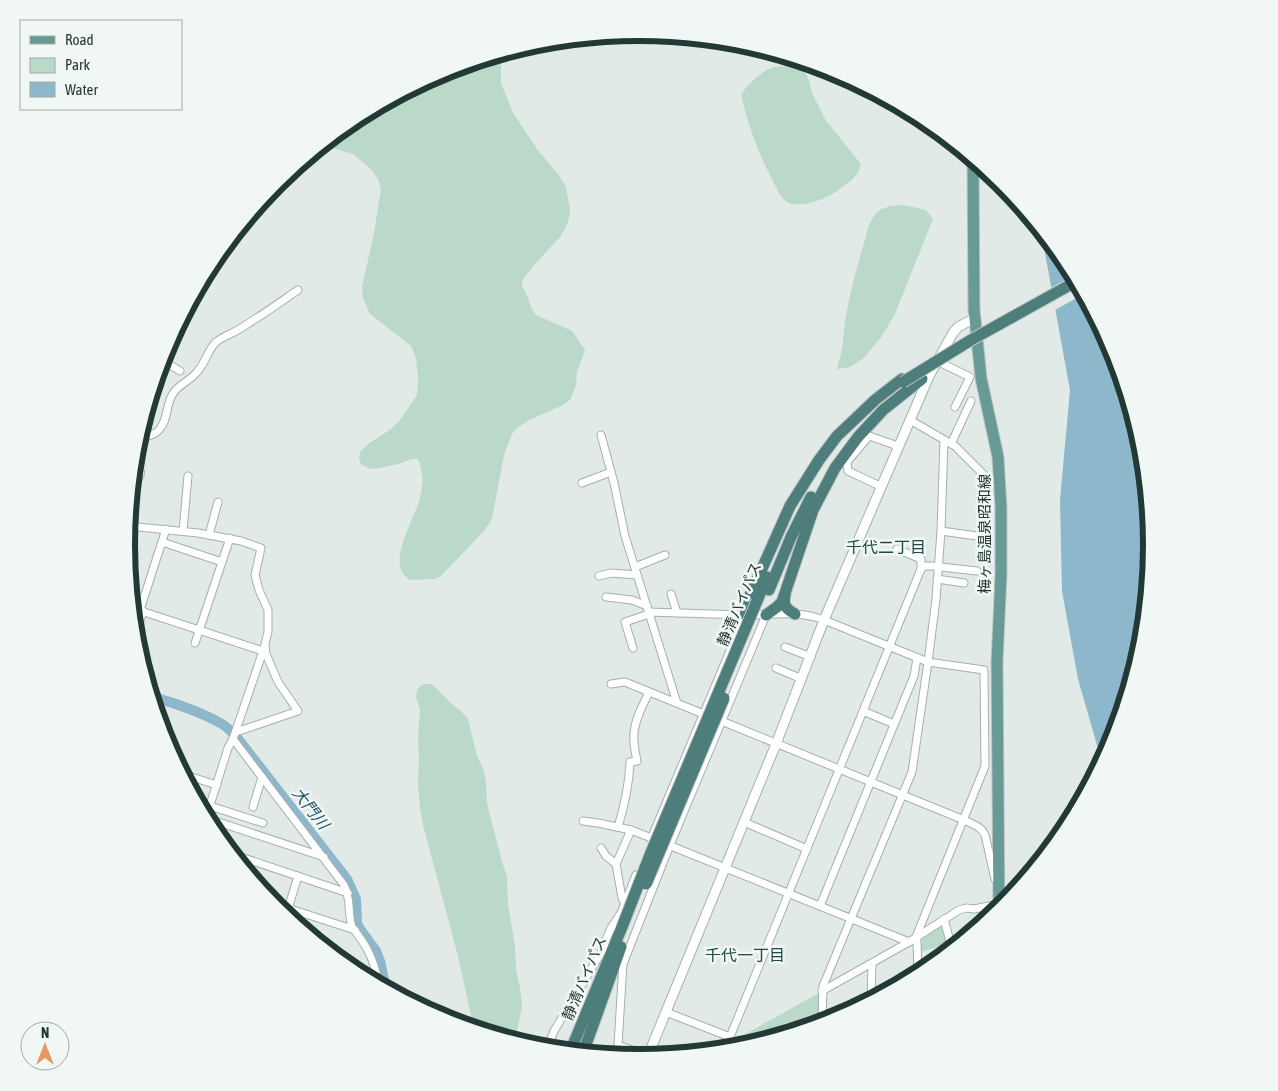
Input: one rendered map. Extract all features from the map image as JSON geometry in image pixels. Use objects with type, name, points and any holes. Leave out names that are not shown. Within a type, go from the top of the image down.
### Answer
[{"type":"highway","points":[[745,615],[748,600],[790,506],[837,436],[875,400],[905,384],[971,340],[1071,285]]},
{"type":"highway","name":"静清バイパス","points":[[579,1046],[654,846],[762,606],[794,514],[817,472],[851,429],[882,398],[905,384],[922,379],[964,352],[1075,291]]},
{"type":"highway","points":[[762,606],[780,605],[813,510],[835,468],[858,436],[905,384]]},
{"type":"highway","points":[[785,595],[785,605],[795,614]]},
{"type":"highway","points":[[585,1046],[624,928]]},
{"type":"highway","name":"静清バイパス","points":[[573,1045],[609,956],[624,928]]},
{"type":"highway","points":[[566,1044],[599,972],[609,956]]},
{"type":"main road","name":"梅ヶ島温泉昭和線","points":[[973,168],[975,318],[980,371],[998,457],[1000,489],[1001,575],[997,662],[998,900]]},
{"type":"street","points":[[147,437],[158,432],[165,421],[167,405],[175,391],[198,372],[209,350],[215,344],[225,335],[240,329],[298,290]]},
{"type":"street","points":[[650,1050],[776,744],[824,620],[929,376],[942,358],[953,333],[958,327],[975,318]]},
{"type":"street","points":[[942,358],[970,377],[955,407]]},
{"type":"street","points":[[169,364],[180,371]]},
{"type":"street","points":[[822,1014],[823,986],[912,772],[928,662],[948,442],[971,402]]},
{"type":"street","points":[[910,420],[948,442],[964,454],[988,479]]},
{"type":"street","points":[[601,435],[625,536],[677,703]]},
{"type":"street","points":[[882,487],[848,470],[847,462],[869,436],[898,446]]},
{"type":"street","points":[[582,483],[611,472]]},
{"type":"street","points":[[184,531],[188,476]]},
{"type":"street","points":[[209,535],[218,502]]},
{"type":"street","points":[[136,527],[230,538],[261,548],[256,576],[259,590],[268,610],[268,632],[209,808],[263,823]]},
{"type":"street","points":[[139,608],[166,529]]},
{"type":"street","points":[[941,531],[977,536]]},
{"type":"street","points":[[195,643],[230,538]]},
{"type":"street","points":[[162,542],[222,562]]},
{"type":"street","points":[[729,1041],[921,570],[921,559],[897,550]]},
{"type":"street","points":[[635,567],[665,555]]},
{"type":"street","points":[[921,570],[925,566],[977,570]]},
{"type":"street","points":[[598,576],[611,573],[637,575]]},
{"type":"street","points":[[937,579],[964,583]]},
{"type":"street","points":[[671,594],[677,613]]},
{"type":"street","points":[[606,597],[632,600],[648,611]]},
{"type":"street","points":[[629,1050],[618,1045],[624,964],[670,845],[722,722],[762,606]]},
{"type":"street","points":[[633,648],[625,622],[648,611],[745,615],[762,606],[824,620],[928,662],[984,670],[985,766],[916,937],[918,966]]},
{"type":"street","points":[[139,610],[264,648]]},
{"type":"street","points":[[550,1041],[554,1031],[602,951],[611,928],[621,913],[702,714],[745,615]]},
{"type":"street","points":[[786,647],[811,657]]},
{"type":"street","points":[[235,735],[298,711],[284,692],[264,648]]},
{"type":"street","points":[[820,906],[914,676],[917,658]]},
{"type":"street","points":[[776,668],[802,679]]},
{"type":"street","points":[[611,684],[625,682],[964,820],[979,828],[983,831],[987,843],[998,892]]},
{"type":"street","points":[[618,827],[626,801],[630,762],[637,761],[634,732],[649,692]]},
{"type":"street","points":[[863,712],[894,724]]},
{"type":"street","points":[[235,735],[262,778],[341,880],[348,893],[352,927],[371,954],[377,976]]},
{"type":"street","points":[[191,777],[217,785]]},
{"type":"street","points":[[253,807],[262,778]]},
{"type":"street","points":[[217,822],[324,857]]},
{"type":"street","points":[[583,822],[631,830],[909,942]]},
{"type":"street","points":[[744,822],[807,849]]},
{"type":"street","points":[[625,904],[622,898],[616,864],[631,830]]},
{"type":"street","points":[[601,848],[606,856],[616,864]]},
{"type":"street","points":[[244,858],[348,893]]},
{"type":"street","points":[[288,908],[298,876]]},
{"type":"street","points":[[289,908],[355,931]]},
{"type":"street","points":[[822,992],[909,942],[959,910],[990,908]]},
{"type":"street","points":[[944,919],[950,942]]},
{"type":"street","points":[[871,993],[872,964]]},
{"type":"street","points":[[666,1012],[724,1042]]},
{"type":"green space","points":[[501,60],[501,83],[513,113],[566,187],[570,210],[568,223],[560,237],[522,281],[522,286],[536,315],[572,331],[585,350],[577,372],[576,385],[570,400],[529,420],[512,434],[504,455],[492,519],[483,532],[441,576],[435,579],[410,580],[404,575],[400,567],[401,548],[421,491],[422,475],[418,459],[374,469],[361,464],[359,458],[360,452],[368,444],[391,429],[400,420],[417,395],[418,378],[416,358],[411,346],[370,314],[363,298],[362,287],[374,233],[381,189],[373,171],[353,154],[329,147],[359,126],[416,93]]},
{"type":"green space","points":[[791,66],[800,69],[806,74],[812,93],[825,119],[860,163],[856,176],[832,194],[805,204],[787,202],[778,191],[754,140],[741,94],[752,82],[770,68]]},
{"type":"green space","points":[[903,205],[926,210],[933,219],[895,314],[882,336],[864,358],[850,367],[837,369],[853,282],[869,225],[880,210],[890,206]]},
{"type":"green space","points":[[424,684],[430,684],[435,687],[468,719],[477,756],[483,768],[486,781],[487,803],[507,876],[508,904],[522,1006],[516,1035],[472,1020],[458,956],[420,808],[418,737],[420,710],[416,697],[419,687]]},
{"type":"green space","points":[[943,924],[949,944],[920,952],[922,937]]},
{"type":"green space","points":[[819,993],[818,1016],[770,1033],[734,1040]]},
{"type":"water","points":[[1044,245],[1076,293],[1105,353],[1126,415],[1134,447],[1139,480],[1143,546],[1139,611],[1134,644],[1126,676],[1099,752],[1078,679],[1062,591],[1060,500],[1070,390]]},
{"type":"pier","points":[[1067,279],[1078,297],[1053,311],[1049,289]]},
{"type":"waterway","name":"大門川","points":[[159,699],[188,708],[222,724],[239,740],[347,879],[356,899],[357,923],[376,951],[384,980]]},
{"type":"district","name":"千代二丁目","points":[[886,547]]},
{"type":"district","name":"千代一丁目","points":[[745,955]]}]
